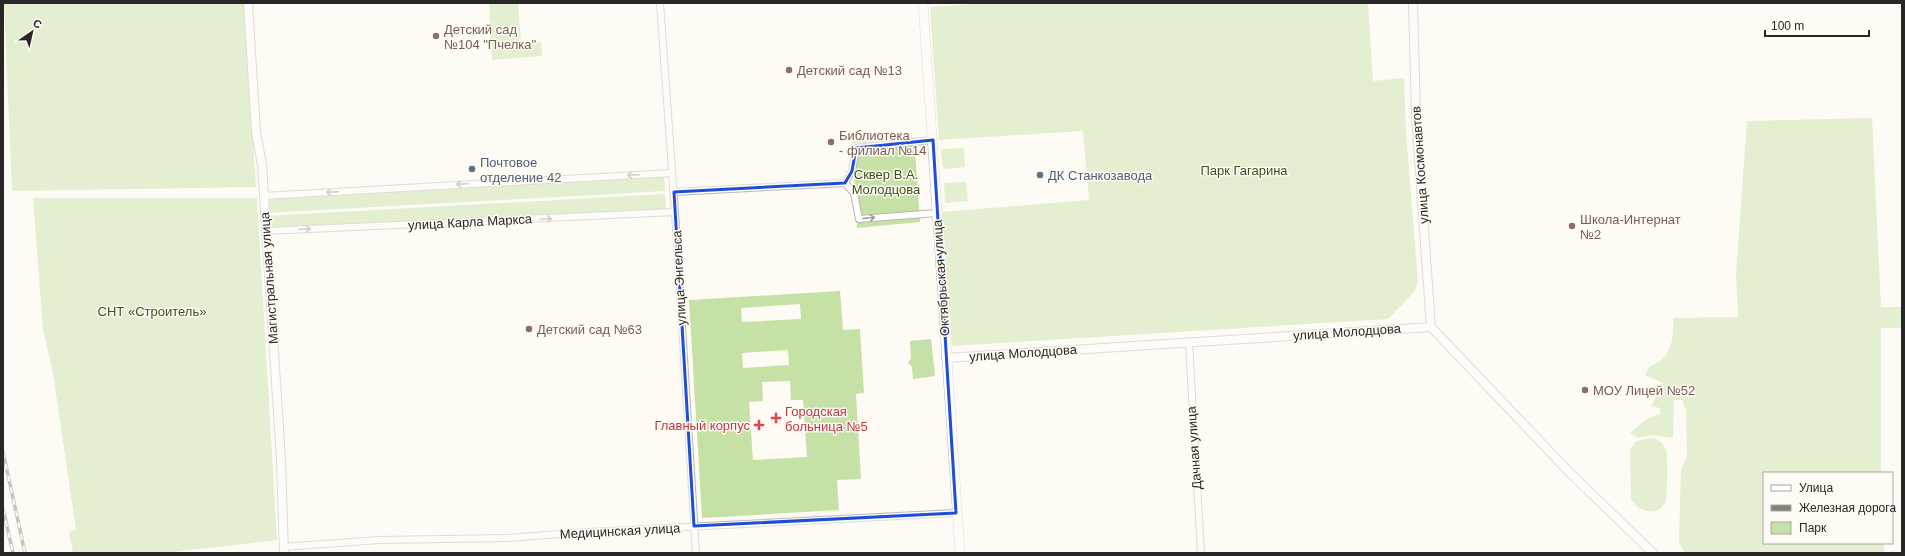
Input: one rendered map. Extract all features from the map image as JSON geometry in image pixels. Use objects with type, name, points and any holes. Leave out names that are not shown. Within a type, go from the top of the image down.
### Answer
[{"type":"main road","name":"Октябрьская улица","points":[[924,3],[956,513],[960,553]]},
{"type":"street","name":"Магистральная улица","points":[[248,3],[256,132],[262,165],[281,460],[283,550]]},
{"type":"street","name":"улица Энгельса","points":[[660,3],[674,192],[696,553]]},
{"type":"street","name":"улица Космонавтов","points":[[1413,3],[1416,117],[1431,327]]},
{"type":"street","points":[[845,183],[852,171],[856,148],[933,140]]},
{"type":"street","points":[[263,196],[672,173]]},
{"type":"street","points":[[674,192],[845,183]]},
{"type":"street","points":[[845,183],[854,193],[859,219],[937,213]]},
{"type":"street","name":"улица Карла Маркса","points":[[266,231],[675,212]]},
{"type":"street","points":[[1431,327],[1571,474],[1653,553]]},
{"type":"street","name":"улица Молодцова","points":[[946,358],[1431,327]]},
{"type":"street","name":"Дачная улица","points":[[1188,343],[1201,553]]},
{"type":"street","name":"Медицинская улица","points":[[283,550],[379,540],[508,538],[694,526],[956,513]]},
{"type":"highlighted area","points":[[933,140],[956,513],[694,526],[674,192],[845,183],[852,171],[856,148]]},
{"type":"green space","points":[[4,3],[244,3],[256,187],[12,191]]},
{"type":"green space","points":[[489,3],[518,3],[521,43],[541,42],[542,56],[492,60]]},
{"type":"green space","name":"Парк Гагарина","points":[[987,3],[1368,3],[1373,81],[1404,78],[1406,132],[1418,282],[1415,291],[1388,319],[952,346],[942,212],[1089,200],[1083,131],[939,140],[930,7]]},
{"type":"green space","points":[[1872,118],[1881,307],[1902,307],[1902,328],[1881,328],[1881,472],[1763,472],[1763,544],[1884,544],[1884,553],[1685,553],[1679,542],[1681,469],[1687,457],[1686,410],[1682,400],[1674,400],[1673,438],[1651,435],[1638,438],[1630,433],[1647,419],[1660,414],[1660,408],[1651,406],[1663,383],[1645,375],[1650,366],[1663,359],[1670,347],[1673,333],[1673,318],[1738,317],[1736,274],[1747,121]]},
{"type":"green space","name":"Сквер В.А. Молодцова","points":[[914,137],[920,222],[857,228],[852,141]]},
{"type":"green space","points":[[964,148],[965,167],[943,169],[941,149]]},
{"type":"green space","points":[[664,175],[665,191],[265,213],[265,197]]},
{"type":"green space","points":[[966,182],[968,201],[945,203],[944,183]]},
{"type":"green space","points":[[665,194],[666,209],[266,230],[266,216]]},
{"type":"green space","name":"СНТ «Строитель»","points":[[33,198],[257,198],[277,540],[164,553],[73,553],[69,532],[76,530],[53,373],[43,329]]},
{"type":"green space","name":"Городская больница №5","points":[[840,291],[843,330],[860,329],[864,393],[856,394],[861,479],[837,480],[839,510],[702,518],[689,300]],"holes":[[[800,304],[801,319],[742,322],[741,308]],[[788,350],[789,365],[743,368],[742,353]],[[790,381],[791,400],[803,400],[807,457],[753,460],[749,402],[763,401],[762,382]]]},
{"type":"green space","points":[[931,339],[935,376],[913,379],[912,367],[908,363],[911,358],[910,341]]},
{"type":"green space","points":[[1653,438],[1661,442],[1667,453],[1666,500],[1659,510],[1648,511],[1638,507],[1631,498],[1630,450],[1636,441]]},
{"type":"railway","points":[[3,452],[25,553]]},
{"type":"railway","points":[[3,509],[13,553]]},
{"type":"place","name":"Детский сад №104 \"Пчелка\"","points":[[436,36]]},
{"type":"place","name":"Детский сад №13","points":[[789,70]]},
{"type":"place","name":"Библиотека - филиал №14","points":[[831,142]]},
{"type":"place","name":"Почтовое отделение 42","points":[[472,169]]},
{"type":"place","name":"ДК Станкозавода","points":[[1040,175]]},
{"type":"place","name":"Школа-Интернат №2","points":[[1572,226]]},
{"type":"place","name":"Детский сад №63","points":[[529,329]]},
{"type":"place","name":"МОУ Лицей №52","points":[[1585,390]]},
{"type":"place","name":"Городская больница №5","points":[[776,418]]},
{"type":"place","name":"Главный корпус","points":[[759,425]]}]
